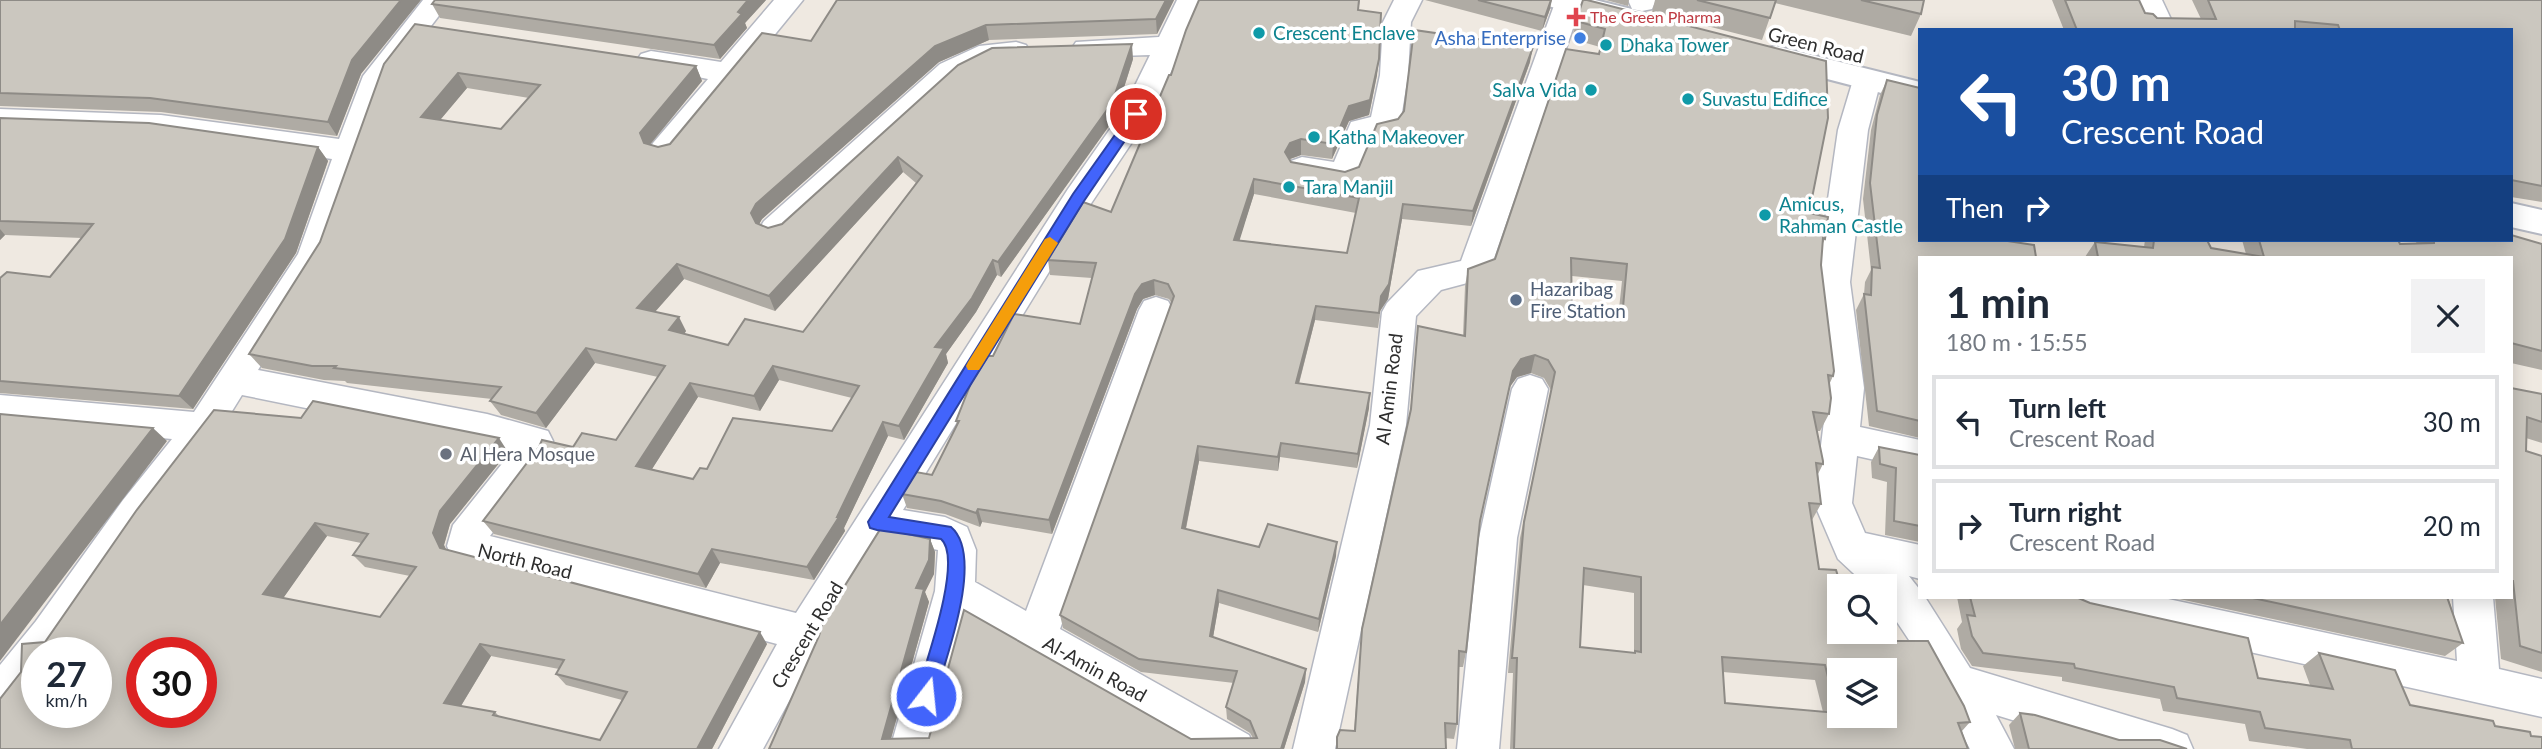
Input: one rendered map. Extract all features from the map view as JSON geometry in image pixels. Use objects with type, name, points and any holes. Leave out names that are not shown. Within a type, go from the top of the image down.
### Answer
[{"type":"main road","points":[[1563,1],[1648,8]]},
{"type":"main road","name":"Green Road","points":[[1918,70],[1755,41],[1867,80],[1918,93]]},
{"type":"main road","points":[[2513,215],[2542,222]]},
{"type":"main road","points":[[2513,240],[2542,247]]},
{"type":"street","points":[[664,149],[789,0]]},
{"type":"street","name":"Crescent Road","points":[[740,749],[805,633],[1079,197],[1136,114],[1191,0]]},
{"type":"street","points":[[1302,168],[1345,174],[1362,129],[1384,125],[1394,75],[1397,22],[1408,0]]},
{"type":"street","points":[[2148,0],[2161,28]]},
{"type":"street","name":"Al Amin Road","points":[[1314,749],[1388,425],[1399,312],[1430,280],[1474,270],[1563,1]]},
{"type":"street","points":[[0,696],[50,634],[136,511],[203,427],[313,256],[377,76],[432,19]]},
{"type":"street","points":[[775,229],[950,71],[989,52],[1170,46]]},
{"type":"street","points":[[628,57],[730,73]]},
{"type":"street","points":[[1867,80],[1853,130],[1833,282],[1846,388],[1833,503],[1852,547],[1898,592],[1933,642],[1993,749]]},
{"type":"street","points":[[0,119],[161,125],[352,151]]},
{"type":"street","points":[[1037,636],[1156,310]]},
{"type":"street","name":"North Road","points":[[232,379],[487,428],[535,441],[534,450],[467,537],[466,546],[805,633]]},
{"type":"street","points":[[1478,749],[1498,538],[1530,388]]},
{"type":"street","points":[[0,409],[203,427]]},
{"type":"street","points":[[1840,438],[1918,455]]},
{"type":"street","points":[[877,522],[945,533],[953,539],[957,550],[955,591],[911,749]]},
{"type":"street","points":[[1852,547],[1918,562]]},
{"type":"street","name":"Al-Amin Road","points":[[955,591],[1234,749]]},
{"type":"street","points":[[2088,599],[2542,698]]},
{"type":"street","points":[[2473,599],[2479,684]]},
{"type":"street","points":[[1956,683],[2172,749]]},
{"type":"building","points":[[0,0],[401,0],[352,60],[328,122],[150,98],[0,93]]},
{"type":"building","points":[[435,0],[748,0],[738,12],[742,14],[714,45],[432,4]]},
{"type":"building","points":[[837,0],[1166,0],[1156,19],[986,25],[935,46],[756,204],[751,213],[756,223],[768,228],[782,224],[958,65],[992,48],[1132,44],[1112,103],[998,262],[993,260],[972,298],[935,347],[944,348],[899,426],[883,422],[839,517],[807,567],[712,549],[698,574],[483,521],[542,440],[573,447],[582,433],[616,440],[665,366],[586,348],[536,413],[490,401],[501,387],[334,368],[336,366],[312,366],[249,354],[320,242],[384,64],[415,24],[696,66],[640,133],[644,143],[658,147],[670,144],[762,33],[811,41]],"holes":[[[458,73],[540,85],[501,129],[421,117]],[[898,157],[922,176],[803,332],[745,319],[728,345],[669,330],[679,317],[637,308],[677,264],[769,296]],[[773,366],[859,386],[832,431],[733,418],[707,469],[700,468],[693,479],[636,466],[690,383],[754,396]]]},
{"type":"building","points":[[1199,0],[1359,0],[1358,10],[1381,13],[1379,59],[1370,100],[1349,106],[1333,144],[1301,139],[1290,143],[1285,152],[1291,162],[1345,172],[1359,167],[1377,124],[1398,119],[1404,111],[1414,30],[1533,47],[1473,211],[1403,204],[1389,284],[1381,296],[1379,313],[1316,306],[1296,383],[1370,393],[1358,454],[1281,443],[1278,457],[1198,446],[1182,528],[1259,547],[1268,524],[1337,542],[1319,619],[1218,590],[1210,636],[1306,669],[1281,749],[769,749],[824,619],[881,528],[930,539],[929,560],[916,588],[924,589],[882,739],[929,738],[964,610],[1191,739],[1257,738],[1250,721],[1226,707],[1237,671],[1139,659],[1060,615],[1174,296],[1168,284],[1154,280],[1142,284],[1135,294],[1049,520],[978,509],[976,513],[941,501],[902,494],[916,472],[932,475],[959,421],[956,421],[971,383],[988,356],[993,356],[1014,314],[1080,324],[1096,263],[1048,260],[1083,202],[1111,212],[1171,75]],"holes":[[[1254,179],[1359,198],[1347,253],[1234,240]]]},
{"type":"building","points":[[1478,0],[1551,0],[1545,17]]},
{"type":"building","points":[[1583,0],[1826,61],[1828,118],[1809,213],[1828,217],[1821,265],[1834,371],[1833,376],[1828,375],[1831,398],[1829,414],[1813,412],[1823,464],[1816,463],[1821,504],[1809,503],[1819,569],[1836,570],[1837,574],[1827,574],[1827,644],[1928,641],[1970,722],[1958,723],[1968,749],[1514,749],[1517,658],[1512,658],[1524,522],[1555,372],[1548,360],[1535,355],[1521,359],[1513,371],[1480,521],[1466,652],[1459,651],[1457,724],[1445,723],[1446,749],[1337,749],[1340,730],[1355,731],[1362,629],[1411,409],[1418,326],[1465,336],[1468,269],[1495,259],[1566,49],[1599,54],[1605,29],[1576,21]],"holes":[[[1571,258],[1627,264],[1622,318],[1572,313]],[[1584,568],[1641,577],[1641,652],[1580,647]],[[1722,657],[1825,665],[1827,673],[1827,658],[1897,658],[1897,728],[1827,728],[1827,712],[1725,703]]]},
{"type":"building","points":[[1697,0],[1776,0],[1770,18]]},
{"type":"building","points":[[1861,0],[1924,0],[1921,14]]},
{"type":"building","points":[[2065,0],[2139,0],[2145,13],[2153,14],[2157,18],[2216,19],[2208,0],[2542,0],[2542,186],[2513,180],[2513,28],[2339,28],[2338,25],[2295,21],[2295,28],[2076,28]]},
{"type":"building","points":[[1887,80],[1918,88],[1918,242],[2014,242],[2034,245],[2036,256],[1918,256],[1918,421],[1877,411],[1864,294],[1871,295],[1872,267],[1880,268],[1870,183],[1877,115]]},
{"type":"building","points":[[0,118],[149,123],[318,147],[285,239],[179,396],[0,381],[0,278],[7,272],[50,277],[93,224],[0,221]]},
{"type":"building","points":[[2513,236],[2542,244],[2542,351],[2513,344],[2513,256],[2264,256],[2260,242],[2513,242]]},
{"type":"building","points":[[2095,242],[2153,248],[2154,242],[2208,242],[2211,248],[2258,256],[2098,256]]},
{"type":"building","points":[[2513,388],[2542,394],[2542,422],[2527,417],[2526,451],[2542,456],[2542,653],[2520,646],[2513,581]]},
{"type":"building","points":[[313,401],[499,438],[440,511],[433,533],[440,548],[760,632],[697,749],[0,749],[0,699],[21,672],[21,728],[112,728],[112,637],[48,637],[136,511],[214,410],[301,418]],"holes":[[[315,523],[368,534],[353,555],[416,567],[380,617],[263,594]],[[480,644],[564,660],[556,674],[627,692],[600,740],[493,715],[495,712],[444,703]]]},
{"type":"building","points":[[0,414],[153,428],[0,625]]},
{"type":"building","points":[[1879,447],[1918,455],[1918,526],[1894,521],[1896,468],[1880,464]]},
{"type":"building","points":[[1971,599],[2081,599],[2248,638],[2258,678],[2333,689],[2319,653],[2395,670],[2410,705],[2493,721],[2495,726],[2530,732],[2531,736],[2542,737],[2542,749],[2352,749],[2350,740],[2265,728],[2260,712],[2177,698],[2174,687],[2075,668],[2074,664],[1983,653],[1972,636],[1967,615],[1975,616]]},
{"type":"building","points":[[2257,599],[2448,599],[2463,643]]},
{"type":"building","points":[[2020,713],[2119,740],[2160,740],[2187,749],[2029,749]]},
{"type":"slow traffic","points":[[974,366],[1050,243]]},
{"type":"place","name":"The Green Pharma","points":[[1576,17]]},
{"type":"place","name":"Crescent Enclave","points":[[1259,33]]},
{"type":"place","name":"Asha Enterprise","points":[[1580,38]]},
{"type":"place","name":"Dhaka Tower","points":[[1606,45]]},
{"type":"place","name":"Salva Vida","points":[[1591,90]]},
{"type":"place","name":"Suvastu Edifice","points":[[1688,99]]},
{"type":"place","name":"Katha Makeover","points":[[1314,137]]},
{"type":"place","name":"Tara Manjil","points":[[1289,187]]},
{"type":"place","name":"Amicus, Rahman Castle","points":[[1765,215]]},
{"type":"place","name":"Hazaribag Fire Station","points":[[1516,300]]},
{"type":"place","name":"Al Hera Mosque","points":[[446,454]]},
{"type":"route","points":[[926,696],[955,591],[957,550],[953,539],[945,533],[877,522],[1079,197],[1136,114]]}]
